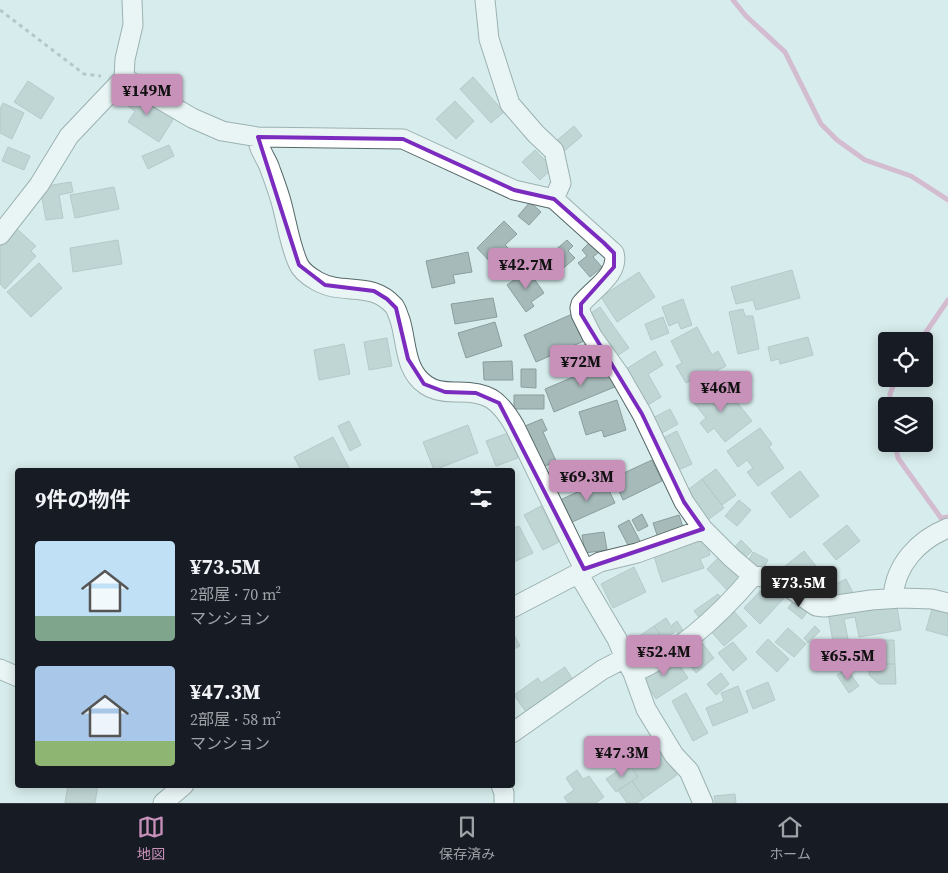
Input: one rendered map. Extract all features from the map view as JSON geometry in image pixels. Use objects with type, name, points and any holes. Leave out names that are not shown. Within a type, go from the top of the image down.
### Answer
[{"type":"street","points":[[0,235],[39,185],[69,136],[124,78],[125,59],[133,25],[132,0]]},
{"type":"street","points":[[485,0],[489,39],[510,104],[554,152],[561,183],[554,199]]},
{"type":"street","points":[[124,78],[192,118],[222,131],[258,137],[403,139],[514,190],[554,199],[614,253],[616,260],[614,267],[608,276],[581,304],[581,314],[592,336],[619,374],[638,406],[684,502],[703,529],[753,576],[775,578],[816,606],[824,607],[893,598],[932,599],[948,603]]},
{"type":"street","points":[[258,137],[258,142],[270,166],[282,203],[292,246],[299,265],[306,274],[325,285],[336,288],[356,288],[374,291],[387,299],[396,308],[402,326],[408,359],[415,374],[424,384],[433,390],[476,393],[499,403],[505,410],[515,427],[581,571],[617,639],[646,709],[674,755],[689,771],[704,803]]},
{"type":"street","points":[[893,598],[897,575],[913,552],[939,532],[948,528]]},
{"type":"street","points":[[515,606],[600,562],[637,553],[703,529]]},
{"type":"street","points":[[515,731],[602,670],[629,666],[676,649],[736,596],[753,576]]},
{"type":"street","points":[[0,669],[15,676]]},
{"type":"street","points":[[163,803],[180,788]]},
{"type":"street","points":[[502,788],[504,803]]},
{"type":"path","points":[[0,10],[84,74],[124,78]]},
{"type":"highlighted area","points":[[258,137],[403,139],[514,190],[554,199],[604,243],[614,253],[614,267],[581,304],[581,314],[642,414],[684,502],[703,529],[584,569],[499,403],[476,393],[445,392],[424,384],[408,359],[396,308],[387,299],[374,291],[325,285],[299,265]]},
{"type":"building","points":[[473,77],[504,112],[491,123],[460,89]]},
{"type":"building","points":[[28,81],[54,98],[41,119],[14,102]]},
{"type":"building","points":[[129,89],[174,118],[159,142],[128,122],[135,111],[121,101]]},
{"type":"building","points":[[455,101],[474,121],[456,139],[436,119]]},
{"type":"building","points":[[3,103],[24,113],[12,139],[0,133],[0,109]]},
{"type":"building","points":[[574,126],[582,136],[563,152],[555,142]]},
{"type":"building","points":[[169,145],[174,156],[148,169],[142,156]]},
{"type":"building","points":[[8,147],[30,156],[24,170],[2,161]]},
{"type":"building","points":[[535,150],[553,168],[540,180],[522,162]]},
{"type":"building","points":[[71,182],[73,192],[59,195],[63,218],[46,220],[40,187]]},
{"type":"building","points":[[114,187],[119,209],[75,218],[70,195]]},
{"type":"building","points":[[530,202],[541,212],[529,225],[518,216]]},
{"type":"building","points":[[504,221],[517,234],[505,245],[514,254],[497,269],[477,248]]},
{"type":"building","points":[[17,229],[36,246],[31,251],[36,256],[5,289],[0,284],[0,246]]},
{"type":"building","points":[[118,240],[122,264],[73,272],[70,248]]},
{"type":"building","points":[[567,240],[573,246],[568,251],[575,258],[558,273],[555,269],[547,277],[537,266]]},
{"type":"building","points":[[590,242],[599,252],[593,257],[602,267],[590,277],[578,263],[587,256],[582,250]]},
{"type":"building","points":[[468,252],[472,272],[453,275],[455,283],[432,288],[426,261]]},
{"type":"building","points":[[39,263],[62,288],[31,317],[7,292]]},
{"type":"building","points":[[528,270],[544,293],[531,302],[534,306],[526,312],[507,285]]},
{"type":"building","points":[[792,270],[800,298],[756,310],[753,300],[736,304],[731,287]]},
{"type":"building","points":[[639,272],[655,297],[617,322],[601,297]]},
{"type":"building","points":[[493,298],[497,317],[455,324],[451,304]]},
{"type":"building","points":[[683,299],[692,325],[681,329],[678,322],[669,326],[662,307]]},
{"type":"building","points":[[600,307],[629,348],[614,358],[585,317]]},
{"type":"building","points":[[743,309],[745,316],[753,316],[759,349],[738,354],[729,312]]},
{"type":"building","points":[[577,312],[586,331],[579,333],[584,341],[536,362],[524,335]]},
{"type":"building","points":[[663,317],[669,333],[651,340],[645,324]]},
{"type":"building","points":[[495,322],[502,346],[466,358],[458,333]]},
{"type":"building","points":[[697,327],[712,355],[718,351],[726,366],[697,381],[695,378],[686,383],[676,366],[682,363],[671,341]]},
{"type":"building","points":[[808,337],[813,355],[780,364],[779,359],[771,361],[768,347]]},
{"type":"building","points":[[387,338],[392,366],[369,370],[364,342]]},
{"type":"building","points":[[589,342],[601,359],[592,365],[581,347]]},
{"type":"building","points":[[344,344],[350,374],[319,380],[314,350]]},
{"type":"building","points":[[655,351],[663,365],[648,374],[661,397],[648,405],[626,369]]},
{"type":"building","points":[[512,361],[513,380],[484,380],[483,362]]},
{"type":"building","points":[[608,362],[617,386],[554,412],[545,389]]},
{"type":"building","points":[[521,369],[536,369],[536,388],[521,387]]},
{"type":"building","points":[[711,383],[726,402],[733,397],[752,421],[725,442],[714,428],[708,433],[700,423],[706,418],[691,399]]},
{"type":"building","points":[[514,395],[544,395],[544,409],[514,409]]},
{"type":"building","points":[[617,400],[626,430],[604,437],[602,430],[586,435],[579,412]]},
{"type":"building","points":[[670,409],[678,424],[660,434],[651,419]]},
{"type":"building","points":[[542,419],[547,430],[543,432],[556,461],[539,469],[520,428]]},
{"type":"building","points":[[349,421],[361,445],[350,451],[338,426]]},
{"type":"building","points":[[468,425],[478,453],[439,468],[433,468],[423,442]]},
{"type":"building","points":[[760,428],[772,444],[769,447],[784,468],[758,486],[747,472],[753,468],[747,460],[738,467],[727,451]]},
{"type":"building","points":[[677,431],[692,464],[676,471],[661,439]]},
{"type":"building","points":[[508,433],[518,458],[496,466],[486,441]]},
{"type":"building","points":[[333,437],[349,468],[300,468],[294,457]]},
{"type":"building","points":[[652,460],[662,481],[623,500],[613,478]]},
{"type":"building","points":[[716,469],[736,495],[722,505],[702,479]]},
{"type":"building","points":[[800,471],[819,496],[790,518],[771,493]]},
{"type":"building","points":[[702,479],[724,508],[705,522],[684,493]]},
{"type":"building","points":[[604,480],[615,503],[570,523],[560,500]]},
{"type":"building","points":[[739,500],[751,510],[737,526],[725,516]]},
{"type":"building","points":[[541,506],[559,542],[543,550],[524,515]]},
{"type":"building","points":[[642,514],[648,526],[638,531],[632,520]]},
{"type":"building","points":[[679,515],[685,533],[659,541],[653,523]]},
{"type":"building","points":[[629,520],[641,543],[630,549],[618,526]]},
{"type":"building","points":[[847,525],[860,541],[836,560],[823,544]]},
{"type":"building","points":[[519,526],[533,553],[515,562],[515,528]]},
{"type":"building","points":[[604,532],[607,550],[585,553],[582,535]]},
{"type":"building","points":[[705,540],[710,555],[700,559],[704,568],[662,582],[654,556]]},
{"type":"building","points":[[741,540],[752,551],[743,560],[732,550]]},
{"type":"building","points":[[804,551],[820,571],[800,587],[784,567]]},
{"type":"building","points":[[753,552],[768,560],[762,571],[747,563]]},
{"type":"building","points":[[722,554],[743,575],[727,590],[707,569]]},
{"type":"building","points":[[634,567],[646,592],[613,608],[601,584]]},
{"type":"building","points":[[846,579],[853,593],[833,602],[827,588]]},
{"type":"building","points":[[770,581],[786,596],[760,624],[744,608]]},
{"type":"building","points":[[718,594],[725,602],[702,621],[694,611]]},
{"type":"building","points":[[796,597],[810,608],[802,619],[788,608]]},
{"type":"building","points":[[896,602],[901,630],[859,637],[855,617],[844,619],[848,639],[833,642],[828,613]]},
{"type":"building","points":[[731,608],[747,626],[724,646],[708,628]]},
{"type":"building","points":[[932,609],[948,613],[948,636],[926,630]]},
{"type":"building","points":[[666,618],[675,632],[664,639],[654,626]]},
{"type":"building","points":[[677,621],[684,632],[679,635],[672,625]]},
{"type":"building","points":[[654,626],[665,642],[639,659],[629,643]]},
{"type":"building","points":[[815,626],[820,631],[808,643],[804,638]]},
{"type":"building","points":[[788,628],[806,644],[794,657],[775,642]]},
{"type":"building","points":[[515,637],[520,646],[515,648]]},
{"type":"building","points":[[698,638],[714,658],[696,673],[680,653]]},
{"type":"building","points":[[768,639],[789,659],[777,672],[756,652]]},
{"type":"building","points":[[878,640],[894,640],[895,664],[878,664]]},
{"type":"building","points":[[733,642],[747,659],[733,671],[718,653]]},
{"type":"building","points":[[847,642],[849,655],[835,658],[833,644]]},
{"type":"building","points":[[673,655],[688,678],[656,699],[641,675]]},
{"type":"building","points":[[869,664],[895,664],[896,684],[879,684],[869,675]]},
{"type":"building","points":[[565,667],[573,680],[526,712],[515,694],[538,678],[541,683]]},
{"type":"building","points":[[847,669],[859,686],[849,693],[837,675]]},
{"type":"building","points":[[721,673],[729,684],[716,695],[707,684]]},
{"type":"building","points":[[768,682],[775,700],[753,709],[746,691]]},
{"type":"building","points":[[738,686],[748,712],[713,726],[706,708],[724,701],[721,693]]},
{"type":"building","points":[[686,693],[708,733],[693,741],[672,701]]},
{"type":"building","points":[[660,751],[677,775],[644,798],[632,781],[638,777],[633,770]]},
{"type":"building","points":[[629,763],[638,777],[616,792],[606,779]]},
{"type":"building","points":[[577,770],[583,779],[589,776],[604,797],[596,803],[568,803],[564,797],[574,790],[566,778]]},
{"type":"building","points":[[632,781],[644,798],[637,803],[627,803],[618,790]]},
{"type":"building","points":[[68,788],[98,788],[95,803],[65,803]]},
{"type":"building","points":[[735,794],[736,803],[715,803],[714,796]]},
{"type":"waterway","points":[[733,0],[746,16],[785,52],[821,124],[837,140],[865,160],[911,176],[948,200]]},
{"type":"waterway","points":[[926,332],[948,300]]},
{"type":"waterway","points":[[890,397],[893,387]]},
{"type":"waterway","points":[[897,452],[898,458],[941,518],[948,517]]}]
